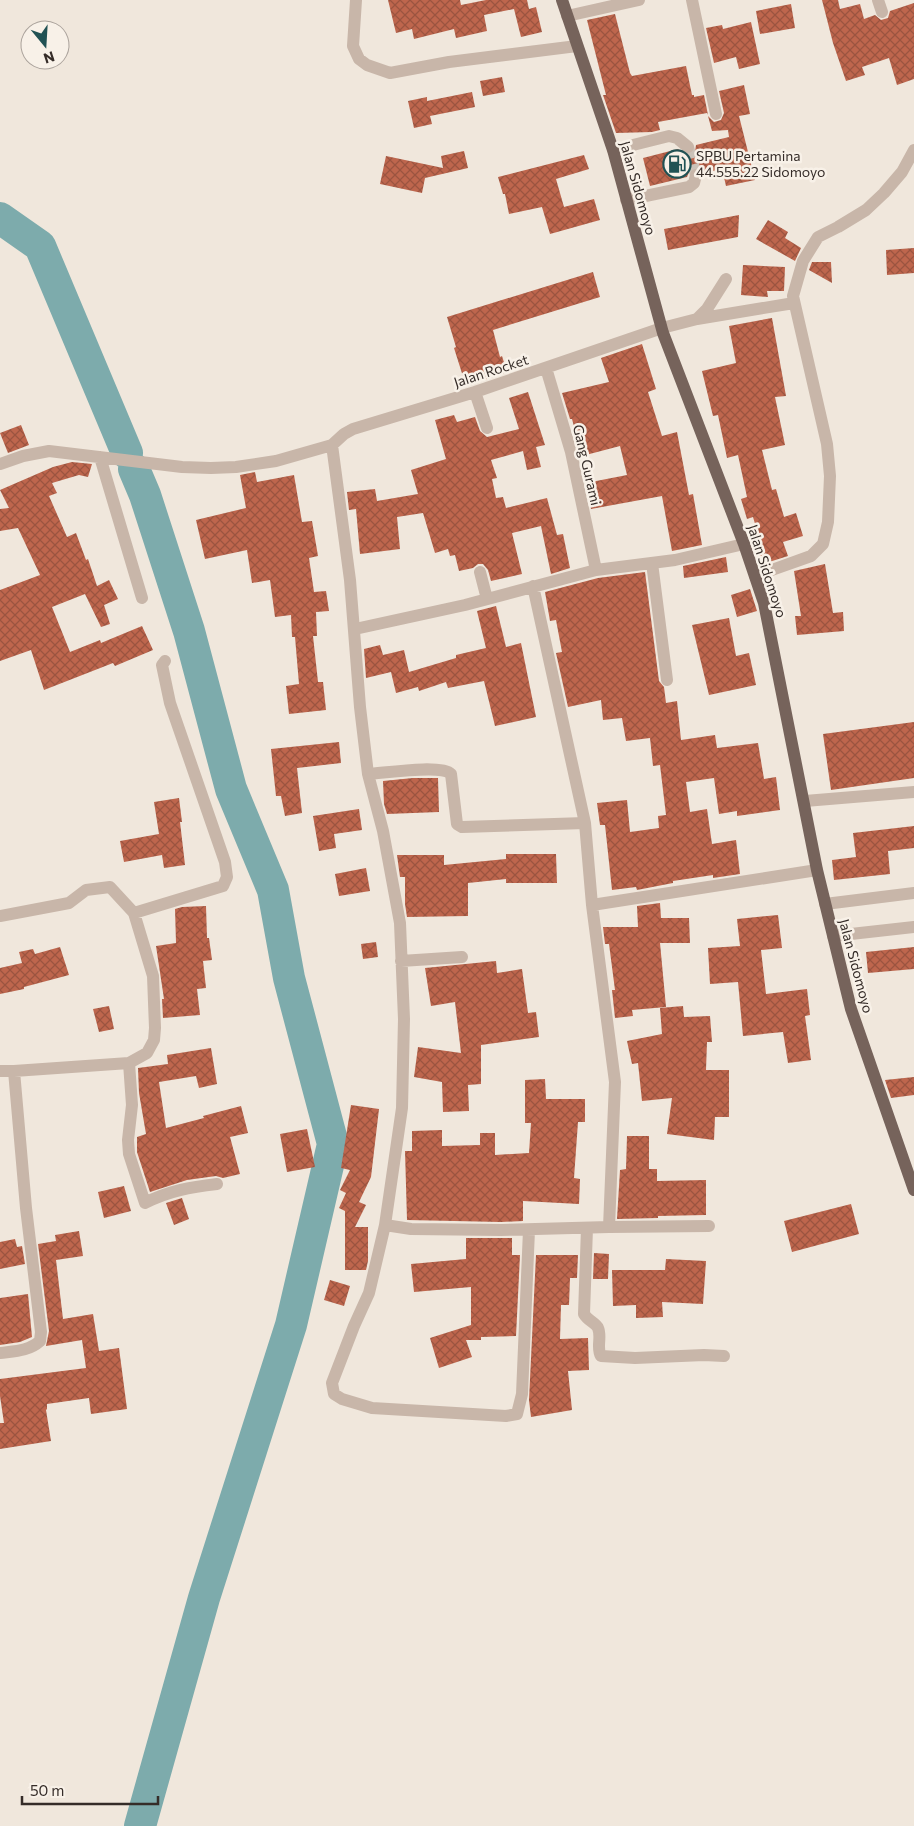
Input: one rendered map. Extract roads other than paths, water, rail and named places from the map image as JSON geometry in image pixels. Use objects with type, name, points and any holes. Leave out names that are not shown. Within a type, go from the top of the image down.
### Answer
[{"type":"main road","name":"Jalan Sidomoyo","points":[[562,0],[613,150],[662,328],[744,544],[764,603],[805,801],[817,870],[851,1009],[914,1190]]},
{"type":"street","points":[[356,0],[353,46],[359,59],[368,65],[390,73],[449,62],[577,46]]},
{"type":"street","points":[[567,16],[639,0]]},
{"type":"street","points":[[692,0],[716,114]]},
{"type":"street","points":[[613,150],[669,136],[678,138],[688,147]]},
{"type":"street","points":[[755,576],[811,556],[823,544],[828,522],[830,476],[826,444],[793,296],[802,261],[818,237],[866,210],[902,172],[914,150]]},
{"type":"street","points":[[626,200],[689,187],[694,183],[696,175]]},
{"type":"street","points":[[697,319],[707,309],[726,280]]},
{"type":"street","name":"Jalan Rocket","points":[[332,445],[353,429],[476,392],[662,328],[697,319],[794,303]]},
{"type":"street","name":"Gang Gurami","points":[[546,368],[570,452],[596,570]]},
{"type":"street","points":[[476,392],[487,428]]},
{"type":"street","points":[[0,464],[23,456],[49,451],[182,467],[211,468],[276,461],[332,445],[355,629],[360,707],[368,774],[383,831],[400,923],[400,961],[404,1019],[402,1108],[386,1225],[369,1293],[332,1383],[334,1394],[342,1399],[372,1408],[506,1416],[517,1414],[522,1394],[529,1230]]},
{"type":"street","points":[[100,457],[142,598]]},
{"type":"street","points":[[355,629],[487,599],[596,570],[675,560],[744,544]]},
{"type":"street","points":[[652,563],[667,680]]},
{"type":"street","points":[[480,572],[487,599]]},
{"type":"street","points":[[533,586],[585,823],[592,905],[615,1082],[609,1227]]},
{"type":"street","points":[[134,913],[223,886],[227,877],[224,862],[170,703],[162,665],[164,662]]},
{"type":"street","points":[[368,774],[431,769],[447,770],[451,774],[457,824],[462,827],[585,823]]},
{"type":"street","points":[[805,801],[914,792]]},
{"type":"street","points":[[592,905],[817,870]]},
{"type":"street","points":[[0,916],[68,903],[86,890],[110,887],[134,913],[152,976],[155,1035],[153,1045],[147,1053],[129,1063],[0,1071]]},
{"type":"street","points":[[825,904],[914,893]]},
{"type":"street","points":[[833,936],[914,927]]},
{"type":"street","points":[[400,961],[462,957]]},
{"type":"street","points":[[129,1063],[132,1105],[128,1140],[129,1154],[145,1203],[161,1195],[188,1187],[217,1184]]},
{"type":"street","points":[[0,1353],[23,1350],[34,1346],[40,1341],[41,1332],[26,1208],[14,1071]]},
{"type":"street","points":[[386,1225],[411,1229],[529,1230],[709,1226]]},
{"type":"street","points":[[587,1228],[584,1314],[588,1321],[595,1323],[599,1329],[599,1351],[601,1356],[635,1358],[724,1356]]},
{"type":"waterway","points":[[0,218],[40,246],[127,453]]},
{"type":"waterway","points":[[134,469],[145,495],[189,631],[231,789],[273,890],[289,978],[333,1144],[291,1325],[204,1598],[140,1826]]},
{"type":"tunnel","points":[[688,147],[696,175]]},
{"type":"place","name":"SPBU Pertamina 44.555.22 Sidomoyo","points":[[677,164]]}]
